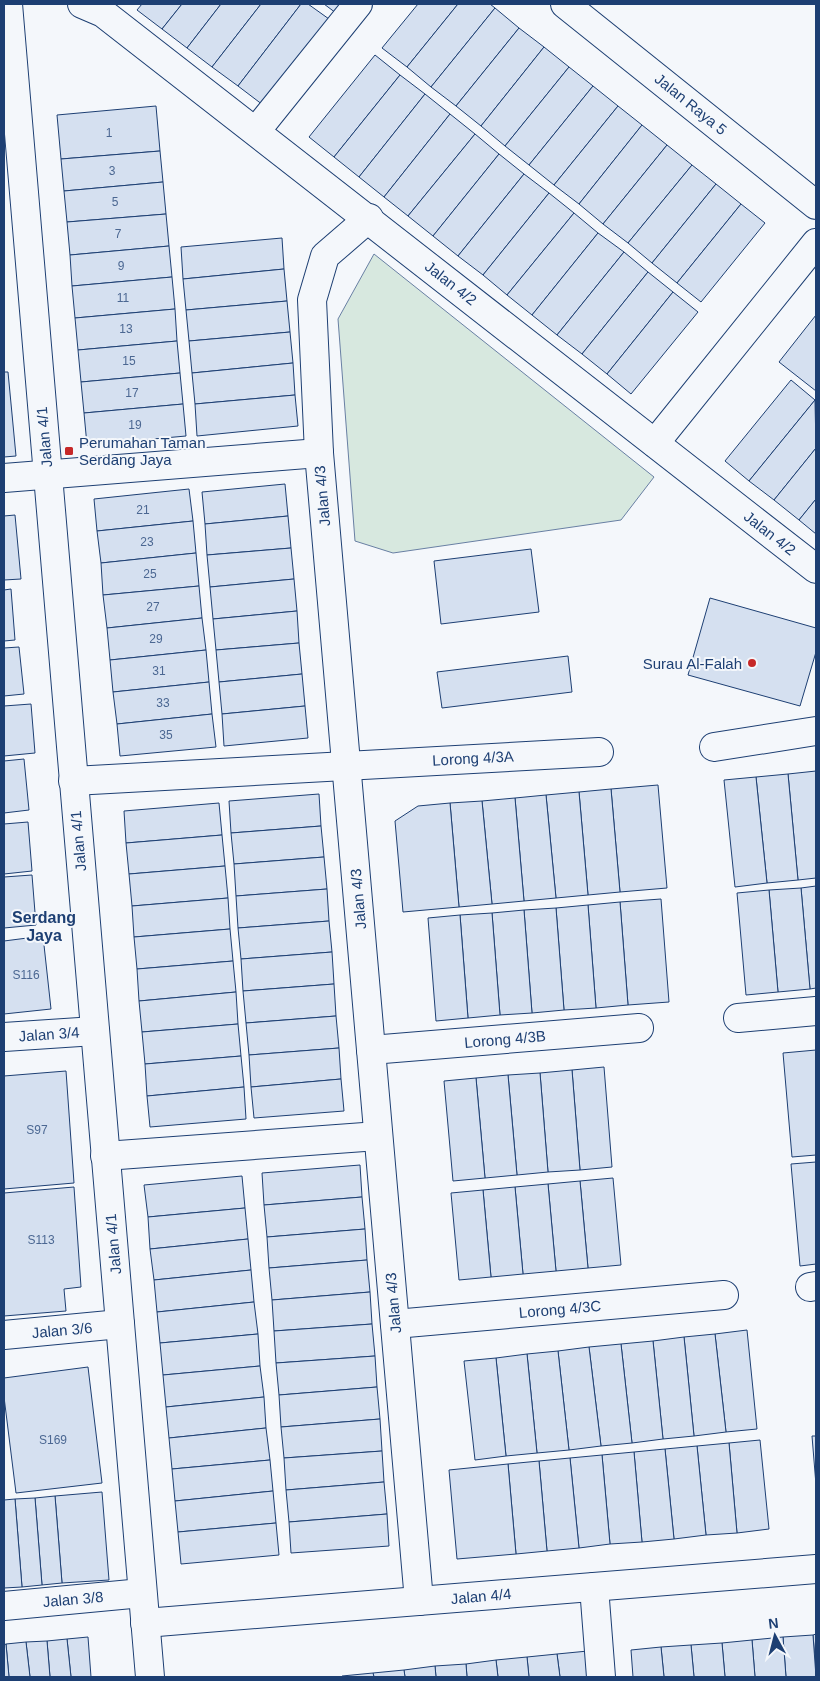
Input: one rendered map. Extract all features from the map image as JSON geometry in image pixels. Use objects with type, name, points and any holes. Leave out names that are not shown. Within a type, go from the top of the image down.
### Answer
[{"type":"street","name":"Jalan 4/1","points":[[8,4],[150,1677]]},
{"type":"street","name":"Jalan 4/2","points":[[82,4],[103,14],[256,131],[816,569]]},
{"type":"street","points":[[256,131],[358,4]]},
{"type":"street","name":"Jalan Raya 5","points":[[565,4],[816,205]]},
{"type":"street","name":"Jalan 4/3","points":[[369,218],[325,256],[312,300],[318,453],[419,1601]]},
{"type":"street","points":[[656,444],[816,243]]},
{"type":"street","points":[[4,478],[318,453]]},
{"type":"street","points":[[714,747],[816,732]]},
{"type":"street","name":"Lorong 4/3A","points":[[74,781],[599,752]]},
{"type":"street","points":[[738,1018],[816,1011]]},
{"type":"street","name":"Lorong 4/3B","points":[[371,1050],[639,1028]]},
{"type":"street","name":"Jalan 3/4","points":[[4,1037],[94,1031]]},
{"type":"street","points":[[105,1156],[378,1136]]},
{"type":"street","name":"Lorong 4/3C","points":[[395,1324],[724,1295]]},
{"type":"street","name":"Jalan 3/6","points":[[4,1335],[120,1324]]},
{"type":"street","name":"Jalan 4/4","points":[[145,1623],[816,1569]]},
{"type":"street","points":[[594,1587],[601,1677]]},
{"type":"street","name":"Jalan 3/8","points":[[4,1606],[142,1593]]},
{"type":"shaded area","points":[[374,254],[654,477],[621,520],[393,553],[355,541],[338,319]]},
{"type":"building","points":[[142,4],[182,4],[162,29],[137,10]]},
{"type":"building","points":[[182,4],[221,4],[187,48],[162,29]]},
{"type":"building","points":[[221,4],[261,4],[212,67],[187,48]]},
{"type":"building","points":[[261,4],[301,4],[238,86],[212,67]]},
{"type":"building","points":[[301,4],[308,4],[329,19],[263,105],[238,86]]},
{"type":"building","points":[[324,4],[344,4],[336,13]]},
{"type":"building","points":[[418,4],[458,4],[407,67],[382,48]]},
{"type":"building","points":[[458,4],[490,4],[495,8],[431,87],[407,67]]},
{"type":"building","points":[[495,8],[519,28],[456,106],[431,87]]},
{"type":"building","points":[[519,28],[544,47],[481,126],[456,106]]},
{"type":"building","points":[[544,47],[569,67],[505,146],[481,126]]},
{"type":"building","points":[[375,55],[400,75],[334,157],[309,137]]},
{"type":"building","points":[[569,67],[593,86],[529,165],[505,146]]},
{"type":"building","points":[[400,75],[425,94],[359,177],[334,157]]},
{"type":"building","points":[[593,86],[618,106],[554,185],[529,165]]},
{"type":"building","points":[[425,94],[450,114],[384,197],[359,177]]},
{"type":"building","points":[[156,106],[160,151],[61,159],[57,115]]},
{"type":"building","points":[[618,106],[642,125],[579,204],[554,185]]},
{"type":"building","points":[[450,114],[475,134],[408,216],[384,197]]},
{"type":"building","points":[[642,125],[667,145],[603,224],[579,204]]},
{"type":"building","points":[[475,134],[499,154],[433,236],[408,216]]},
{"type":"building","points":[[667,145],[692,165],[628,243],[603,224]]},
{"type":"building","points":[[160,151],[163,182],[64,191],[61,159]]},
{"type":"building","points":[[499,154],[524,174],[458,256],[433,236]]},
{"type":"building","points":[[692,165],[716,184],[652,263],[628,243]]},
{"type":"building","points":[[524,174],[549,193],[483,275],[458,256]]},
{"type":"building","points":[[163,182],[166,214],[67,222],[64,191]]},
{"type":"building","points":[[716,184],[741,204],[677,283],[652,263]]},
{"type":"building","points":[[549,193],[574,213],[507,295],[483,275]]},
{"type":"building","points":[[741,204],[765,223],[701,302],[677,283]]},
{"type":"building","points":[[574,213],[598,233],[532,315],[507,295]]},
{"type":"building","points":[[166,214],[169,246],[70,255],[67,222]]},
{"type":"building","points":[[598,233],[624,252],[557,335],[532,315]]},
{"type":"building","points":[[282,238],[284,269],[183,279],[181,247]]},
{"type":"building","points":[[169,246],[172,277],[72,286],[70,255]]},
{"type":"building","points":[[624,252],[648,272],[582,354],[557,335]]},
{"type":"building","points":[[284,269],[287,301],[186,310],[183,279]]},
{"type":"building","points":[[648,272],[673,292],[607,374],[582,354]]},
{"type":"building","points":[[172,277],[175,309],[75,318],[72,286]]},
{"type":"building","points":[[673,292],[698,312],[631,394],[607,374]]},
{"type":"building","points":[[287,301],[290,332],[189,341],[186,310]]},
{"type":"building","points":[[175,309],[177,341],[78,350],[75,318]]},
{"type":"building","points":[[816,315],[816,391],[779,362]]},
{"type":"building","points":[[290,332],[293,363],[192,373],[189,341]]},
{"type":"building","points":[[177,341],[180,373],[81,382],[78,350]]},
{"type":"building","points":[[293,363],[295,395],[195,404],[192,373]]},
{"type":"building","points":[[4,372],[8,372],[16,456],[4,457]]},
{"type":"building","points":[[180,373],[183,404],[84,413],[81,382]]},
{"type":"building","points":[[791,380],[815,400],[749,481],[725,461]]},
{"type":"building","points":[[295,395],[298,426],[197,436],[195,404]]},
{"type":"building","points":[[815,400],[816,448],[774,500],[749,481]]},
{"type":"building","points":[[183,404],[186,436],[87,445],[84,413]]},
{"type":"building","points":[[816,448],[816,499],[799,520],[774,500]]},
{"type":"building","points":[[285,484],[288,516],[205,524],[202,492]]},
{"type":"building","points":[[189,489],[193,521],[97,531],[94,499]]},
{"type":"building","points":[[816,499],[816,534],[799,520]]},
{"type":"building","points":[[15,515],[21,579],[4,580],[4,516]]},
{"type":"building","points":[[288,516],[291,548],[207,555],[205,524]]},
{"type":"building","points":[[193,521],[196,553],[101,563],[97,531]]},
{"type":"building","points":[[291,548],[294,579],[210,587],[207,555]]},
{"type":"building","points":[[531,549],[539,612],[441,624],[434,561]]},
{"type":"building","points":[[196,553],[199,586],[103,595],[101,563]]},
{"type":"building","points":[[294,579],[297,611],[213,619],[210,587]]},
{"type":"building","points":[[199,586],[202,618],[107,628],[103,595]]},
{"type":"building","points":[[11,589],[15,640],[4,641],[4,590]]},
{"type":"building","name":"Surau Al-Falah","points":[[710,598],[816,628],[816,652],[800,706],[688,675]]},
{"type":"building","points":[[297,611],[299,643],[216,650],[213,619]]},
{"type":"building","points":[[202,618],[206,650],[110,660],[107,628]]},
{"type":"building","points":[[299,643],[302,674],[219,682],[216,650]]},
{"type":"building","points":[[19,647],[24,694],[4,696],[4,648]]},
{"type":"building","points":[[206,650],[209,682],[113,692],[110,660]]},
{"type":"building","points":[[568,656],[572,692],[442,708],[437,672]]},
{"type":"building","points":[[302,674],[305,706],[222,714],[219,682]]},
{"type":"building","points":[[209,682],[212,714],[117,724],[113,692]]},
{"type":"building","points":[[31,704],[35,753],[4,756],[4,706]]},
{"type":"building","points":[[305,706],[308,738],[224,746],[222,714]]},
{"type":"building","points":[[212,714],[216,747],[120,756],[117,724]]},
{"type":"building","points":[[24,759],[29,810],[4,813],[4,761]]},
{"type":"building","points":[[816,771],[816,878],[798,880],[788,774]]},
{"type":"building","points":[[788,774],[798,880],[767,883],[756,777]]},
{"type":"building","points":[[756,777],[767,883],[735,887],[724,780]]},
{"type":"building","points":[[658,785],[667,888],[620,892],[611,789]]},
{"type":"building","points":[[611,789],[620,892],[588,895],[579,792]]},
{"type":"building","points":[[579,792],[588,895],[556,898],[546,795]]},
{"type":"building","points":[[319,794],[321,826],[231,833],[229,801]]},
{"type":"building","points":[[546,795],[556,898],[524,901],[515,798]]},
{"type":"building","points":[[515,798],[524,901],[492,904],[482,801]]},
{"type":"building","points":[[482,801],[492,904],[459,907],[450,803]]},
{"type":"building","points":[[219,803],[222,835],[126,843],[124,811]]},
{"type":"building","points":[[450,803],[459,907],[403,912],[395,821],[418,806]]},
{"type":"building","points":[[28,822],[32,871],[4,874],[4,824]]},
{"type":"building","points":[[321,826],[324,857],[234,864],[231,833]]},
{"type":"building","points":[[222,835],[225,866],[129,874],[126,843]]},
{"type":"building","points":[[324,857],[327,889],[236,896],[234,864]]},
{"type":"building","points":[[225,866],[228,898],[132,906],[129,874]]},
{"type":"building","points":[[32,875],[36,925],[4,928],[4,877]]},
{"type":"building","points":[[816,886],[816,988],[810,989],[801,888]]},
{"type":"building","points":[[801,888],[810,989],[778,992],[769,890]]},
{"type":"building","points":[[327,889],[329,921],[238,928],[236,896]]},
{"type":"building","points":[[769,890],[778,992],[746,995],[737,893]]},
{"type":"building","points":[[228,898],[230,929],[134,937],[132,906]]},
{"type":"building","points":[[661,899],[669,1002],[628,1005],[620,902]]},
{"type":"building","points":[[620,902],[628,1005],[596,1008],[588,905]]},
{"type":"building","points":[[588,905],[596,1008],[564,1010],[556,908]]},
{"type":"building","points":[[556,908],[564,1010],[532,1013],[524,910]]},
{"type":"building","points":[[524,910],[532,1013],[500,1015],[492,913]]},
{"type":"building","points":[[492,913],[500,1015],[468,1018],[460,915]]},
{"type":"building","points":[[460,915],[468,1018],[436,1021],[428,918]]},
{"type":"building","points":[[329,921],[332,952],[241,959],[238,928]]},
{"type":"building","points":[[230,929],[233,961],[137,969],[134,937]]},
{"type":"building","points":[[43,936],[51,1009],[4,1014],[4,941]]},
{"type":"building","points":[[332,952],[334,984],[243,991],[241,959]]},
{"type":"building","points":[[233,961],[236,992],[139,1001],[137,969]]},
{"type":"building","points":[[334,984],[336,1016],[246,1023],[243,991]]},
{"type":"building","points":[[236,992],[238,1024],[142,1032],[139,1001]]},
{"type":"building","points":[[336,1016],[339,1048],[249,1055],[246,1023]]},
{"type":"building","points":[[238,1024],[241,1056],[145,1064],[142,1032]]},
{"type":"building","points":[[339,1048],[341,1079],[251,1087],[249,1055]]},
{"type":"building","points":[[816,1050],[816,1155],[792,1157],[783,1053]]},
{"type":"building","points":[[241,1056],[244,1087],[147,1096],[145,1064]]},
{"type":"building","points":[[604,1067],[612,1167],[580,1170],[572,1070]]},
{"type":"building","points":[[572,1070],[580,1170],[548,1172],[540,1073]]},
{"type":"building","points":[[66,1071],[74,1183],[4,1189],[4,1076]]},
{"type":"building","points":[[540,1073],[548,1172],[517,1175],[508,1075]]},
{"type":"building","points":[[508,1075],[517,1175],[485,1178],[476,1078]]},
{"type":"building","points":[[476,1078],[485,1178],[453,1181],[444,1081]]},
{"type":"building","points":[[341,1079],[344,1111],[254,1118],[251,1087]]},
{"type":"building","points":[[244,1087],[246,1119],[150,1127],[147,1096]]},
{"type":"building","points":[[816,1162],[816,1264],[800,1266],[791,1164]]},
{"type":"building","points":[[360,1165],[362,1197],[264,1205],[262,1173]]},
{"type":"building","points":[[242,1176],[245,1208],[148,1217],[144,1185]]},
{"type":"building","points":[[613,1178],[621,1265],[588,1268],[580,1181]]},
{"type":"building","points":[[580,1181],[588,1268],[556,1271],[548,1184]]},
{"type":"building","points":[[548,1184],[556,1271],[523,1274],[515,1187]]},
{"type":"building","points":[[74,1187],[81,1287],[64,1289],[66,1311],[4,1316],[4,1193]]},
{"type":"building","points":[[515,1187],[523,1274],[491,1277],[483,1190]]},
{"type":"building","points":[[483,1190],[491,1277],[459,1280],[451,1193]]},
{"type":"building","points":[[362,1197],[365,1229],[267,1237],[264,1205]]},
{"type":"building","points":[[245,1208],[248,1239],[150,1249],[148,1217]]},
{"type":"building","points":[[365,1229],[367,1260],[269,1268],[267,1237]]},
{"type":"building","points":[[248,1239],[251,1270],[154,1280],[150,1249]]},
{"type":"building","points":[[367,1260],[370,1292],[272,1300],[269,1268]]},
{"type":"building","points":[[251,1270],[254,1302],[157,1312],[154,1280]]},
{"type":"building","points":[[370,1292],[372,1324],[274,1331],[272,1300]]},
{"type":"building","points":[[254,1302],[258,1334],[160,1343],[157,1312]]},
{"type":"building","points":[[372,1324],[375,1356],[276,1363],[274,1331]]},
{"type":"building","points":[[747,1330],[757,1429],[726,1432],[715,1334]]},
{"type":"building","points":[[258,1334],[260,1366],[163,1375],[160,1343]]},
{"type":"building","points":[[715,1334],[726,1432],[694,1436],[684,1337]]},
{"type":"building","points":[[684,1337],[694,1436],[663,1439],[653,1341]]},
{"type":"building","points":[[653,1341],[663,1439],[632,1443],[621,1344]]},
{"type":"building","points":[[621,1344],[632,1443],[601,1446],[589,1347]]},
{"type":"building","points":[[589,1347],[601,1446],[569,1450],[558,1351]]},
{"type":"building","points":[[558,1351],[569,1450],[537,1453],[527,1354]]},
{"type":"building","points":[[527,1354],[537,1453],[506,1456],[496,1358]]},
{"type":"building","points":[[375,1356],[377,1387],[279,1395],[276,1363]]},
{"type":"building","points":[[496,1358],[506,1456],[475,1460],[464,1361]]},
{"type":"building","points":[[260,1366],[264,1397],[166,1407],[163,1375]]},
{"type":"building","points":[[88,1367],[102,1483],[16,1493],[4,1397],[4,1378]]},
{"type":"building","points":[[377,1387],[380,1419],[281,1427],[279,1395]]},
{"type":"building","points":[[264,1397],[266,1428],[169,1438],[166,1407]]},
{"type":"building","points":[[380,1419],[382,1451],[284,1458],[281,1427]]},
{"type":"building","points":[[266,1428],[270,1460],[172,1469],[169,1438]]},
{"type":"building","points":[[812,1436],[816,1436],[816,1485]]},
{"type":"building","points":[[760,1440],[769,1529],[737,1533],[729,1443]]},
{"type":"building","points":[[729,1443],[737,1533],[706,1535],[697,1446]]},
{"type":"building","points":[[697,1446],[706,1535],[674,1539],[665,1449]]},
{"type":"building","points":[[665,1449],[674,1539],[642,1542],[634,1452]]},
{"type":"building","points":[[382,1451],[384,1482],[286,1490],[284,1458]]},
{"type":"building","points":[[634,1452],[642,1542],[610,1544],[602,1455]]},
{"type":"building","points":[[602,1455],[610,1544],[579,1548],[570,1458]]},
{"type":"building","points":[[570,1458],[579,1548],[547,1551],[539,1461]]},
{"type":"building","points":[[270,1460],[273,1491],[175,1501],[172,1469]]},
{"type":"building","points":[[539,1461],[547,1551],[516,1554],[508,1464]]},
{"type":"building","points":[[508,1464],[516,1554],[457,1559],[449,1470]]},
{"type":"building","points":[[384,1482],[387,1514],[289,1522],[286,1490]]},
{"type":"building","points":[[273,1491],[276,1523],[178,1532],[175,1501]]},
{"type":"building","points":[[102,1492],[109,1580],[62,1583],[55,1496]]},
{"type":"building","points":[[55,1496],[62,1583],[42,1585],[35,1498]]},
{"type":"building","points":[[35,1498],[42,1585],[22,1587],[15,1499]]},
{"type":"building","points":[[15,1499],[22,1587],[4,1588],[4,1500]]},
{"type":"building","points":[[387,1514],[389,1546],[291,1553],[289,1522]]},
{"type":"building","points":[[276,1523],[279,1555],[181,1564],[178,1532]]},
{"type":"building","points":[[816,1634],[816,1670],[813,1635]]},
{"type":"building","points":[[813,1635],[816,1677],[786,1677],[783,1637]]},
{"type":"building","points":[[88,1637],[91,1677],[71,1677],[67,1639]]},
{"type":"building","points":[[783,1637],[786,1677],[755,1677],[752,1640]]},
{"type":"building","points":[[67,1639],[71,1677],[50,1677],[47,1641]]},
{"type":"building","points":[[752,1640],[755,1677],[725,1677],[722,1643]]},
{"type":"building","points":[[47,1641],[50,1677],[30,1677],[26,1642]]},
{"type":"building","points":[[26,1642],[30,1677],[9,1677],[6,1644]]},
{"type":"building","points":[[722,1643],[725,1677],[694,1677],[691,1645]]},
{"type":"building","points":[[6,1644],[9,1677],[4,1677],[4,1645]]},
{"type":"building","points":[[691,1645],[694,1677],[664,1677],[661,1647]]},
{"type":"building","points":[[661,1647],[664,1677],[633,1677],[631,1650]]},
{"type":"building","points":[[588,1651],[591,1677],[560,1677],[557,1654]]},
{"type":"building","points":[[557,1654],[560,1677],[529,1677],[527,1657]]},
{"type":"building","points":[[527,1657],[529,1677],[498,1677],[496,1660]]},
{"type":"building","points":[[496,1660],[498,1677],[467,1677],[466,1664]]},
{"type":"building","points":[[466,1664],[467,1677],[436,1677],[435,1666]]},
{"type":"building","points":[[435,1666],[436,1677],[405,1677],[404,1670]]},
{"type":"building","points":[[404,1670],[405,1677],[374,1677],[373,1673]]},
{"type":"building","points":[[373,1673],[374,1677],[342,1677],[342,1676]]},
{"type":"place","name":"Perumahan Taman Serdang Jaya","points":[[69,451]]},
{"type":"place","name":"Surau Al-Falah","points":[[752,663]]},
{"type":"district","name":"Serdang Jaya","points":[[44,926]]}]
